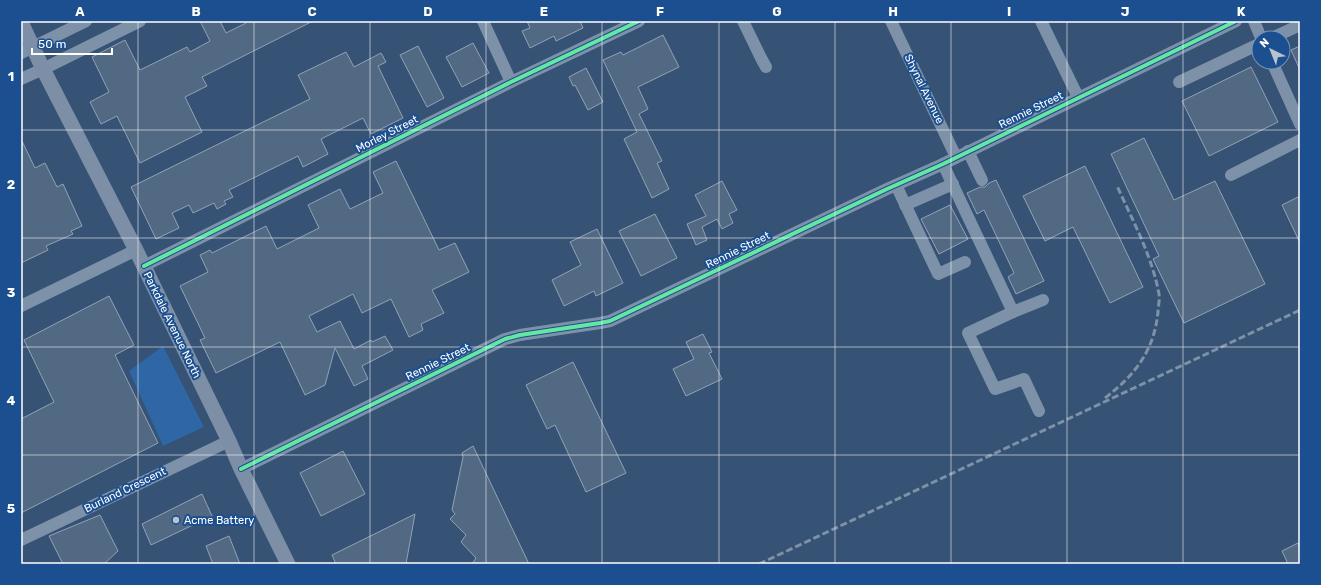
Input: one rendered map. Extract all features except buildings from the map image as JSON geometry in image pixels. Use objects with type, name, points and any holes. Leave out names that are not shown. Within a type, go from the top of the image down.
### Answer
[{"type":"main road","name":"Parkdale Avenue North","points":[[21,22],[27,50],[43,69],[136,250],[229,441],[241,470],[288,564]]},
{"type":"street","points":[[27,50],[86,21]]},
{"type":"street","points":[[21,79],[140,21]]},
{"type":"street","points":[[483,21],[512,82]]},
{"type":"street","name":"Morley Street","points":[[144,266],[512,82],[639,21]]},
{"type":"street","points":[[743,21],[760,58],[766,67]]},
{"type":"street","name":"Shynal Avenue","points":[[891,21],[956,157]]},
{"type":"street","points":[[1041,21],[1078,97]]},
{"type":"street","name":"Rennie Street","points":[[241,470],[505,339],[520,335],[610,321],[943,164],[1236,21]]},
{"type":"street","points":[[1289,30],[1300,25]]},
{"type":"street","points":[[1180,82],[1251,48]]},
{"type":"street","points":[[1276,70],[1300,124]]},
{"type":"street","points":[[1231,175],[1300,140]]},
{"type":"street","points":[[968,151],[982,180]]},
{"type":"street","points":[[943,164],[1013,312]]},
{"type":"street","points":[[905,204],[953,184]]},
{"type":"street","points":[[896,185],[938,274],[966,262]]},
{"type":"street","points":[[21,306],[136,250]]},
{"type":"street","points":[[1039,410],[1024,379],[995,389],[968,333],[1043,300]]},
{"type":"street","name":"Burland Crescent","points":[[21,540],[229,441]]},
{"type":"shaded area","points":[[163,346],[204,427],[163,446],[129,371]]},
{"type":"railway","points":[[1105,398],[1134,371],[1141,361],[1152,339],[1156,326],[1159,299],[1156,280],[1147,252],[1117,186]]},
{"type":"railway","points":[[759,564],[1300,310]]},
{"type":"cycle path","points":[[144,266],[511,82],[639,21]]},
{"type":"cycle path","points":[[241,469],[505,339],[520,335],[610,321],[887,189],[943,164],[1236,21]]},
{"type":"place","name":"Acme Battery","points":[[176,520]]}]
